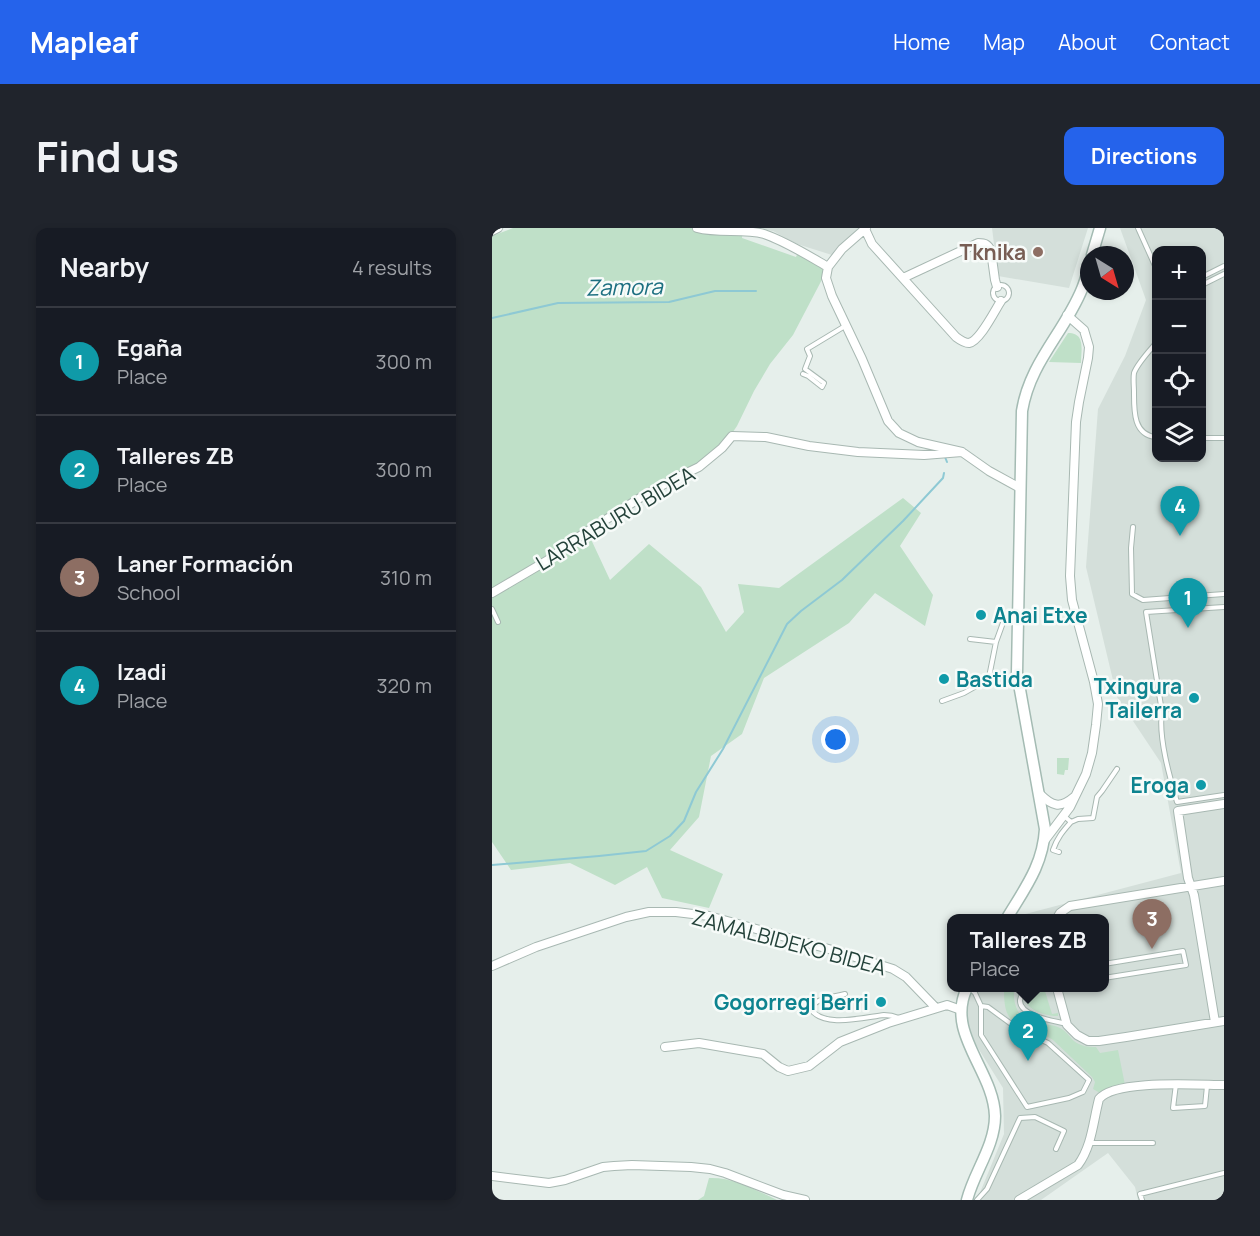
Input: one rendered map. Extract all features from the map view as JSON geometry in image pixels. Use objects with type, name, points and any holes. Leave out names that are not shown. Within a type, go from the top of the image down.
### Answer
[{"type":"street","points":[[492,231],[498,228]]},
{"type":"street","points":[[698,228],[718,232],[765,234],[828,267]]},
{"type":"street","points":[[1095,246],[1100,228]]},
{"type":"street","points":[[1001,301],[975,340],[969,343],[963,341],[956,337],[872,244],[866,229],[842,249],[828,267],[826,278],[888,421],[899,433],[918,442],[962,452],[989,471],[1020,488]]},
{"type":"street","points":[[903,278],[978,243],[984,243],[991,251],[997,286]]},
{"type":"street","points":[[1009,914],[1033,874],[1042,855],[1045,841],[1040,794],[1017,673],[1022,411],[1024,397],[1036,368],[1080,293]]},
{"type":"street","points":[[1045,841],[1070,800],[1077,793],[1086,774],[1092,753],[1098,704],[1072,600],[1070,576],[1076,422],[1089,347],[1084,330],[1068,315]]},
{"type":"street","name":"LARRABURU BIDEA","points":[[492,593],[548,560],[577,538],[643,496],[699,467],[722,448],[732,436],[766,437],[809,446],[858,452],[924,454],[962,452]]},
{"type":"street","points":[[1040,794],[1046,800],[1065,810]]},
{"type":"street","points":[[1058,992],[1067,1025],[1077,1035],[1088,1041],[1220,1022],[1194,895],[1190,886],[1178,811],[1224,804]]},
{"type":"street","points":[[1044,818],[1052,810],[1065,810]]},
{"type":"street","points":[[1060,914],[1070,906],[1224,881]]},
{"type":"street","name":"ZAMALBIDEKO BIDEA","points":[[492,966],[536,947],[626,917],[649,912],[676,912],[709,916],[893,969],[906,977],[936,1008]]},
{"type":"street","points":[[966,992],[960,1010],[964,1030],[990,1092],[995,1117],[990,1142],[967,1200]]},
{"type":"street","points":[[666,1047],[699,1043],[763,1054],[788,1071],[809,1066],[840,1042],[863,1032],[947,1005],[960,1010]]},
{"type":"street","points":[[1019,1200],[1078,1165],[1090,1143],[1096,1109],[1102,1095],[1127,1088],[1161,1084],[1224,1085]]},
{"type":"street","points":[[492,1176],[549,1183],[566,1180],[603,1167],[632,1165],[691,1167],[725,1173],[805,1200]]},
{"type":"lane","points":[[1138,228],[1152,259]]},
{"type":"lane","points":[[1206,275],[1224,266]]},
{"type":"lane","points":[[1206,283],[1224,274]]},
{"type":"lane","points":[[997,286],[1003,286],[1008,291],[1006,299],[1001,301],[996,299],[994,294],[997,286]]},
{"type":"lane","points":[[803,374],[822,387],[824,384],[805,369],[810,356],[807,349],[846,326]]},
{"type":"lane","points":[[1152,348],[1134,373],[1134,415],[1141,430],[1152,436]]},
{"type":"lane","points":[[1206,438],[1224,438]]},
{"type":"lane","points":[[1133,526],[1132,594],[1143,600],[1224,594]]},
{"type":"lane","points":[[1224,607],[1146,612],[1162,712],[1160,725],[1171,782],[1178,802],[1224,795]]},
{"type":"lane","points":[[492,609],[498,622]]},
{"type":"lane","points":[[942,701],[964,693],[987,680],[1004,620],[1011,615],[1017,615]]},
{"type":"lane","points":[[970,639],[996,642]]},
{"type":"lane","points":[[1059,852],[1053,850],[1060,833],[1071,822],[1093,818],[1097,797],[1118,770]]},
{"type":"lane","points":[[1065,810],[1071,822]]},
{"type":"lane","points":[[1109,963],[1183,951],[1186,965],[1109,977]]},
{"type":"lane","points":[[974,992],[981,1006],[981,1035],[1027,1107],[1069,1098],[1083,1092],[1089,1080],[1048,1043],[1018,1029],[988,1007],[981,1006]]},
{"type":"lane","points":[[1023,992],[1020,1004],[1027,1012],[1067,1025]]},
{"type":"lane","points":[[844,994],[818,1001],[810,1008],[811,1011],[816,1015],[846,1021],[887,1015],[903,1018]]},
{"type":"lane","points":[[1176,1084],[1173,1108],[1205,1106],[1207,1085]]},
{"type":"lane","points":[[977,1200],[987,1190],[1020,1118],[1035,1117],[1064,1131],[1056,1149]]},
{"type":"lane","points":[[1090,1143],[1153,1143]]},
{"type":"lane","points":[[1142,1200],[1140,1194],[1224,1173]]},
{"type":"shaded area","points":[[753,228],[861,228],[832,255],[797,244],[773,231]]},
{"type":"shaded area","name":"Tknika","points":[[992,228],[1088,228],[1082,246],[1080,246],[1080,253],[1069,288],[998,276]]},
{"type":"shaded area","points":[[1120,228],[1224,228],[1224,1200],[1138,1200],[1135,1187],[1108,1153],[1041,1200],[977,1200],[1004,1134],[1003,1088],[968,1032],[965,1008],[970,992],[1109,992],[1109,914],[1025,914],[1181,873],[1161,763],[1117,697],[1086,567],[1098,409],[1125,356],[1146,300],[1134,267],[1134,246],[1126,246]]},
{"type":"green space","points":[[513,228],[743,228],[742,238],[796,257],[799,250],[828,268],[793,335],[770,364],[737,426],[715,458],[684,478],[581,533],[589,535],[610,580],[649,544],[701,587],[726,632],[744,612],[738,584],[779,588],[903,498],[921,513],[900,546],[933,595],[925,626],[875,593],[849,623],[764,678],[742,734],[711,756],[699,817],[670,850],[723,874],[709,908],[662,898],[647,867],[615,885],[570,863],[511,870],[492,842],[492,236]]},
{"type":"green space","points":[[1068,333],[1080,339],[1081,363],[1049,362]]},
{"type":"green space","points":[[1057,758],[1069,758],[1068,770],[1065,770],[1064,775],[1057,774]]},
{"type":"green space","points":[[1004,992],[1014,992],[1018,1010],[1030,1021],[1057,1027],[1076,1043],[1096,1047],[1100,1053],[1118,1050],[1125,1085],[1109,1088],[1100,1093],[1093,1089],[1095,1082],[1092,1077],[1053,1040],[1025,1029],[1013,1021],[1005,1005]]},
{"type":"green space","points":[[1030,992],[1045,992],[1052,1014],[1058,1013],[1058,1016],[1040,1013],[1031,1008],[1026,996]]},
{"type":"green space","points":[[709,1178],[736,1182],[777,1200],[698,1200],[704,1196]]},
{"type":"waterway","name":"Zamora","points":[[492,318],[558,303],[669,302],[715,291],[756,291]]},
{"type":"waterway","points":[[945,457],[947,462]]},
{"type":"waterway","points":[[492,865],[646,851],[670,836],[684,821],[696,792],[723,749],[787,624],[842,580],[903,521],[943,478],[944,473]]},
{"type":"place","name":"Tknika","points":[[1038,252]]},
{"type":"place","name":"Izadi","points":[[1180,536]]},
{"type":"place","name":"Anai Etxe","points":[[981,615]]},
{"type":"place","name":"Egaña","points":[[1188,628]]},
{"type":"place","name":"Bastida","points":[[944,679]]},
{"type":"place","name":"Txingura Tailerra","points":[[1194,698]]},
{"type":"place","name":"Eroga","points":[[1201,785]]},
{"type":"place","name":"Laner Formación","points":[[1152,949]]},
{"type":"place","name":"Gogorregi Berri","points":[[881,1002]]},
{"type":"place","name":"Talleres ZB","points":[[1028,1061]]}]
